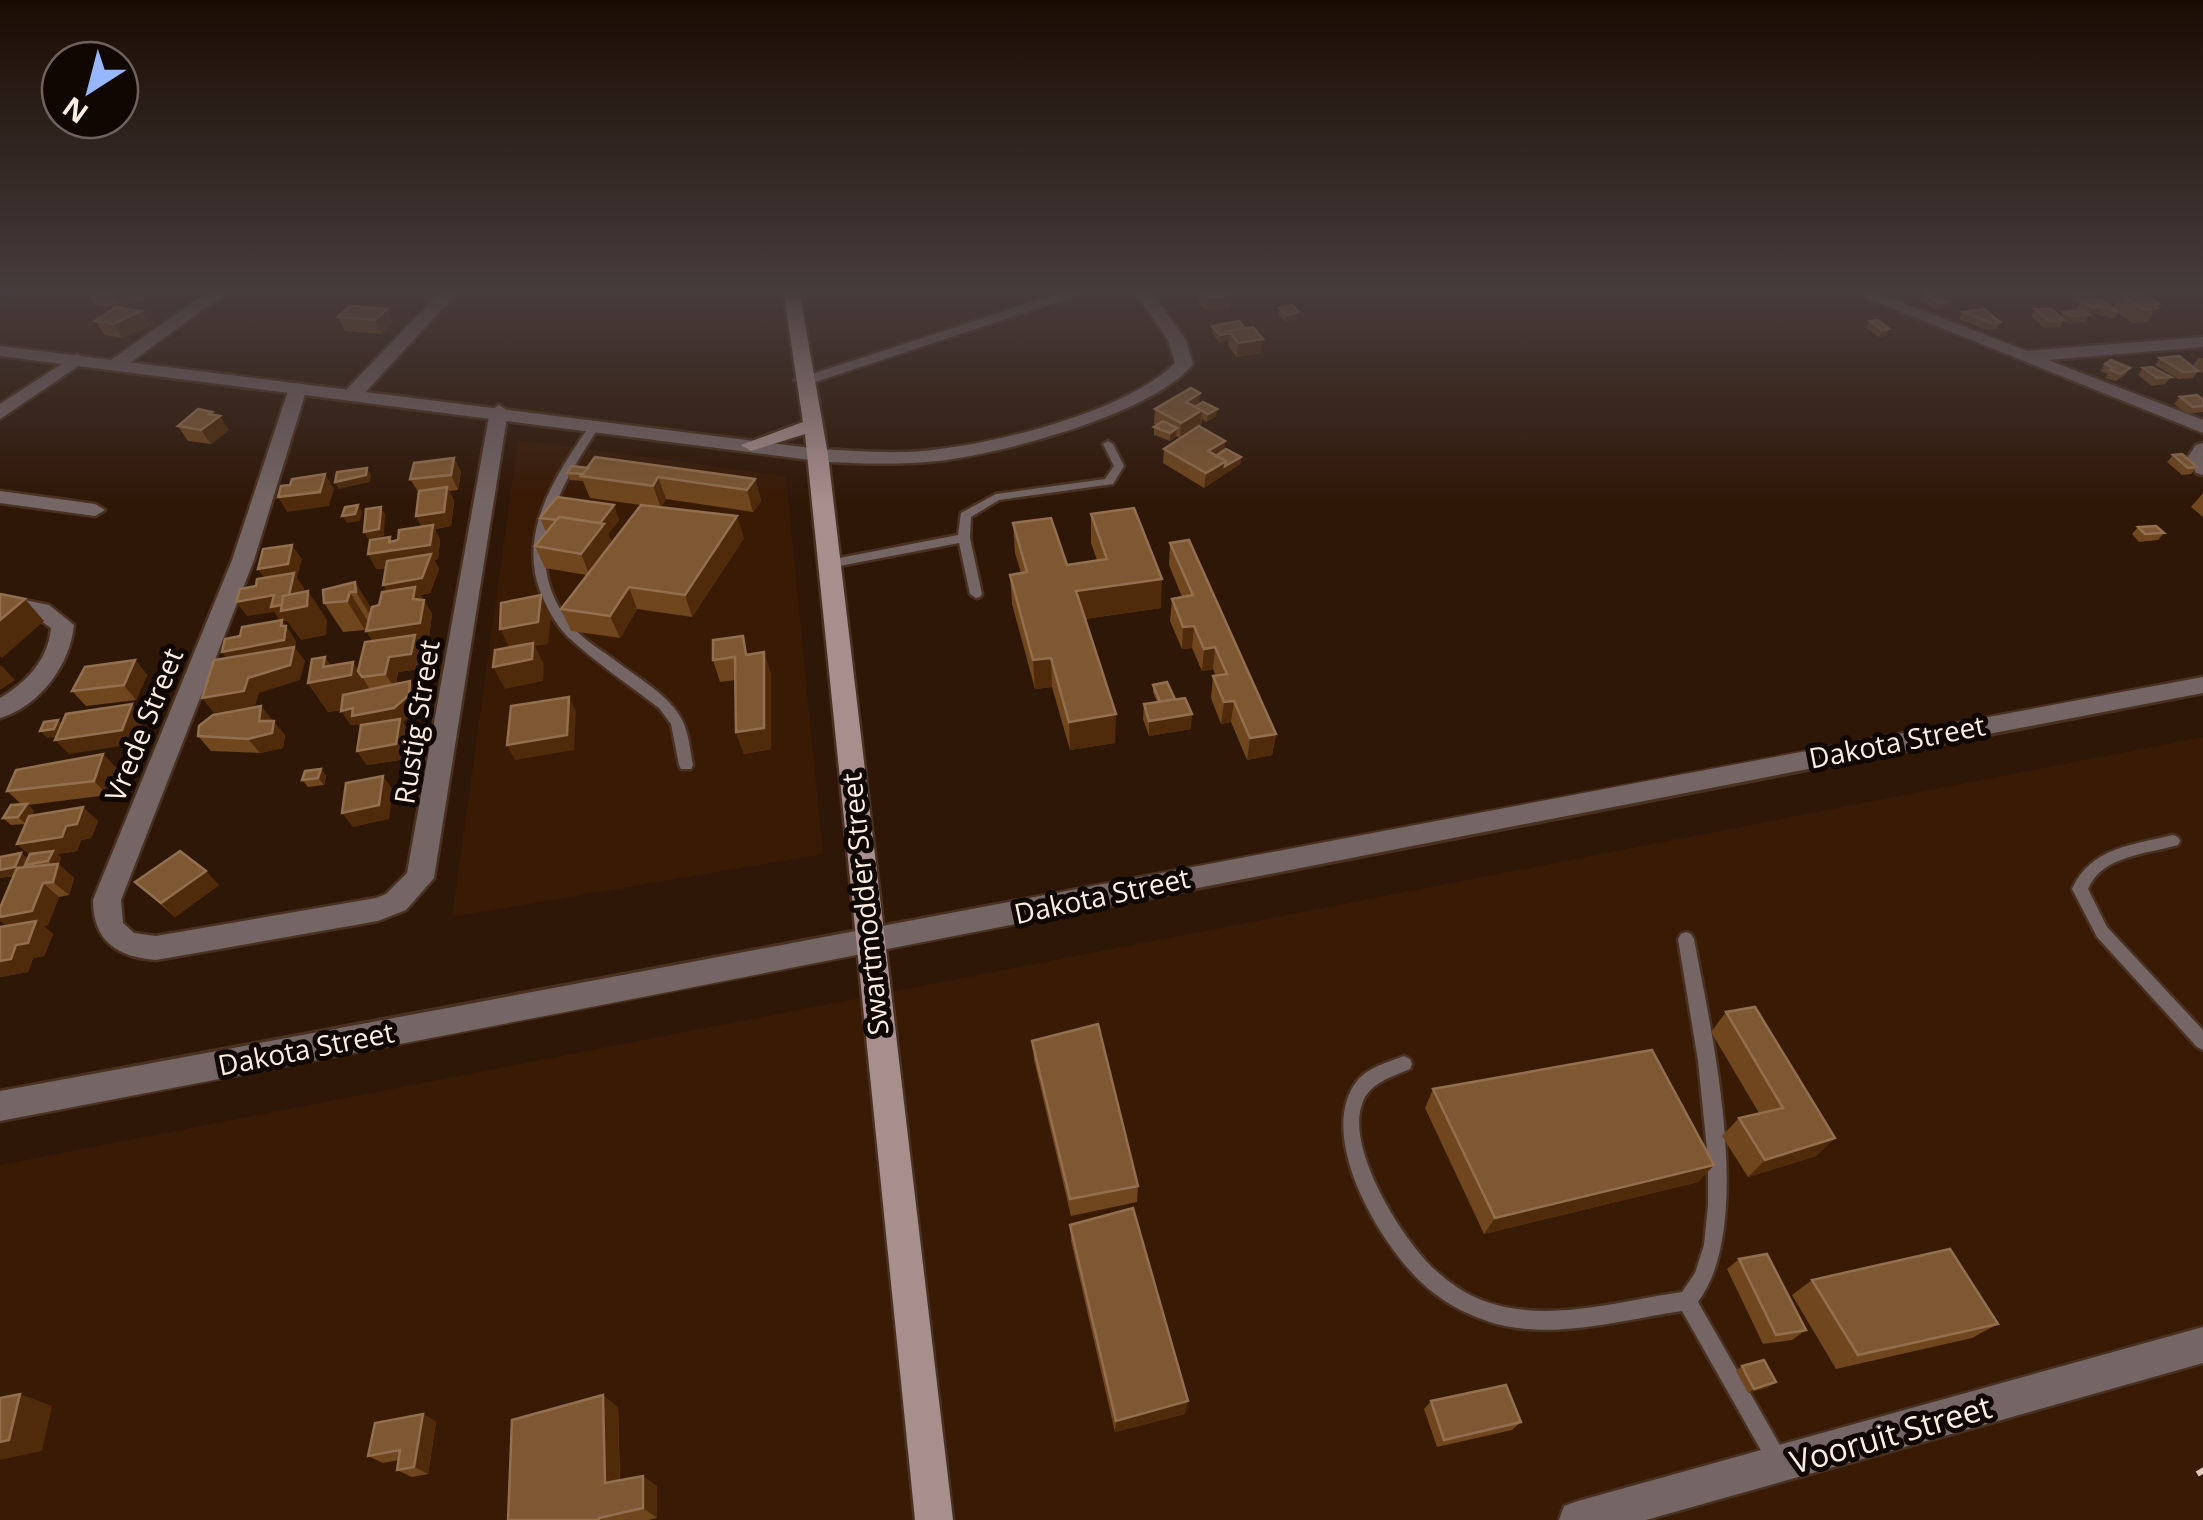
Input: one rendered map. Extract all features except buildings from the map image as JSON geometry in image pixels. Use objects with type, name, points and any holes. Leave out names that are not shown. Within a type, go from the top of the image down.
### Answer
[{"type":"main road","name":"Swartmodder Street","points":[[801,360],[818,454],[868,944],[934,1520]]},
{"type":"main road","points":[[751,445],[812,426]]},
{"type":"street","points":[[0,412],[76,360]]},
{"type":"street","points":[[84,360],[881,459],[943,455],[1012,439],[1137,398],[1171,379],[1184,364],[1183,360]]},
{"type":"street","points":[[117,364],[123,360]]},
{"type":"street","points":[[354,393],[385,360]]},
{"type":"street","points":[[804,380],[867,360]]},
{"type":"street","points":[[2027,360],[2203,427]]},
{"type":"street","name":"Vrede Street","points":[[266,928],[135,947],[118,941],[106,915],[107,900],[243,560],[298,388]]},
{"type":"street","name":"Rustig Street","points":[[266,928],[378,909],[396,902],[420,878],[499,411]]},
{"type":"street","points":[[2203,449],[2197,458],[2203,469]]},
{"type":"street","points":[[0,497],[95,510]]},
{"type":"street","points":[[0,602],[40,610],[63,625],[40,680],[0,709]]},
{"type":"street","name":"Dakota Street","points":[[0,1106],[868,944],[1476,822],[2203,685]]},
{"type":"street","name":"Vooruit Street","points":[[1578,1520],[2203,1345]]},
{"type":"lane","points":[[596,424],[544,512],[537,555],[541,575],[555,611],[570,632],[664,705],[677,724],[686,765]]},
{"type":"lane","points":[[976,594],[964,538],[966,515],[983,501],[1110,482],[1119,466],[1108,444]]},
{"type":"lane","points":[[829,564],[964,538]]},
{"type":"lane","points":[[2173,841],[2104,861],[2082,878],[2080,889],[2102,932],[2203,1042]]},
{"type":"lane","points":[[1404,1064],[1362,1086],[1348,1118],[1350,1139],[1395,1237],[1444,1290],[1497,1315],[1529,1320],[1687,1301],[1704,1277],[1711,1254],[1716,1193],[1711,1100],[1686,939]]},
{"type":"lane","points":[[1687,1301],[1781,1466]]},
{"type":"shaded area","points":[[518,440],[786,476],[823,854],[452,917]]},
{"type":"shaded area","points":[[2203,737],[2203,1520],[0,1520],[0,1165]]},
{"type":"railway","points":[[2200,1469],[2203,1474]]}]
